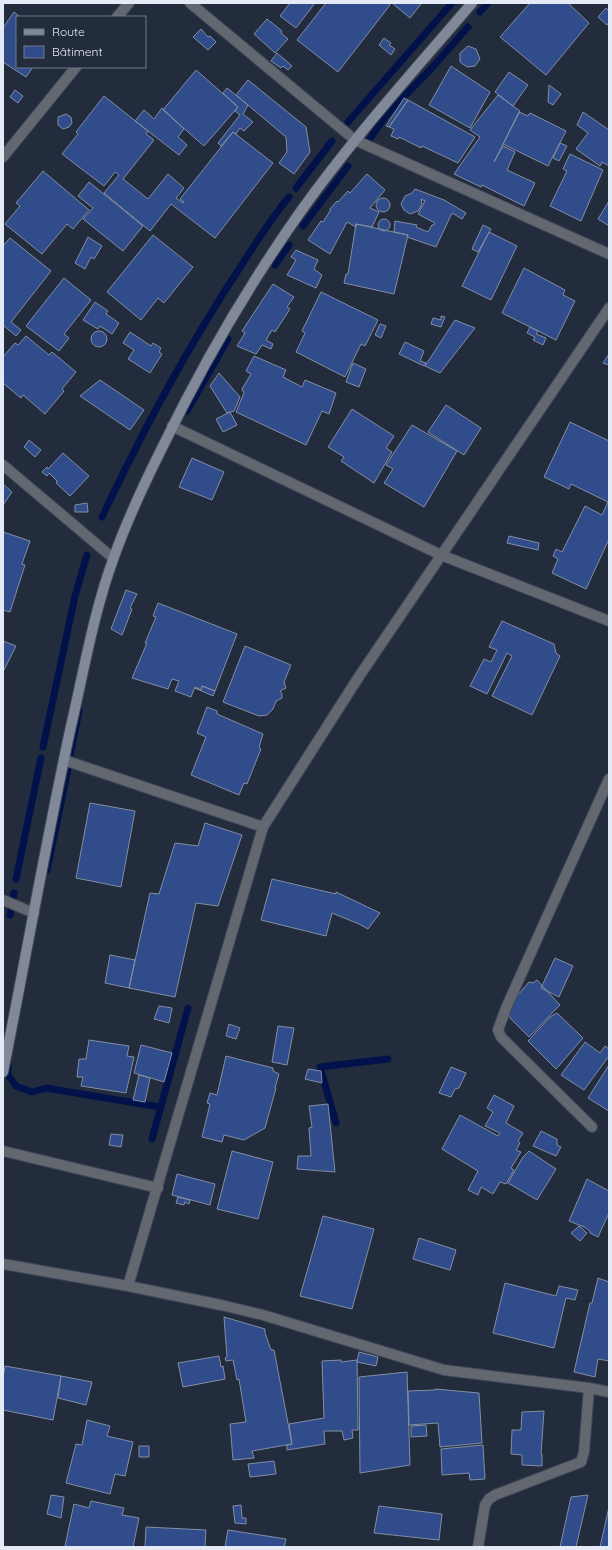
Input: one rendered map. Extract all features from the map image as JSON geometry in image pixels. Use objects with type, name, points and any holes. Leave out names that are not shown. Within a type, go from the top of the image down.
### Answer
[{"type":"main road","points":[[3,1072],[64,760],[85,664],[113,558],[141,491],[172,426],[211,352],[255,278],[301,211],[355,140],[472,3]]},
{"type":"street","points":[[118,16],[128,3]]},
{"type":"street","points":[[190,3],[355,140],[609,254]]},
{"type":"street","points":[[3,157],[75,68]]},
{"type":"street","points":[[128,1286],[263,827],[358,678],[609,308]]},
{"type":"street","points":[[172,426],[441,555],[609,621]]},
{"type":"street","points":[[3,465],[113,558]]},
{"type":"street","points":[[64,760],[263,827]]},
{"type":"street","points":[[592,1127],[501,1037],[498,1030],[506,1008],[609,779]]},
{"type":"street","points":[[3,900],[34,913]]},
{"type":"street","points":[[3,1151],[158,1188]]},
{"type":"street","points":[[3,1264],[128,1286],[263,1315],[444,1370],[590,1388],[609,1392]]},
{"type":"street","points":[[478,1547],[485,1505],[495,1495],[581,1462],[584,1452],[590,1388]]},
{"type":"building","points":[[290,3],[315,3],[296,28],[280,16]]},
{"type":"building","points":[[326,3],[388,3],[390,5],[338,72],[297,40]]},
{"type":"building","points":[[392,3],[419,3],[421,4],[410,18]]},
{"type":"building","points":[[530,3],[568,3],[589,23],[546,75],[500,37]]},
{"type":"building","points":[[606,8],[609,11],[609,22],[607,25],[598,17]]},
{"type":"building","points":[[14,12],[19,16],[16,16],[16,68],[32,68],[26,77],[3,62],[3,28]]},
{"type":"building","points":[[267,19],[282,31],[281,33],[288,39],[275,53],[254,34]]},
{"type":"building","points":[[201,29],[208,37],[210,36],[216,42],[208,50],[193,37]]},
{"type":"building","points":[[384,38],[391,43],[389,45],[395,49],[391,55],[379,45]]},
{"type":"building","points":[[468,46],[476,49],[480,59],[475,66],[467,67],[460,62],[460,53]]},
{"type":"building","points":[[277,53],[292,66],[288,70],[283,66],[281,68],[271,61]]},
{"type":"building","points":[[451,66],[490,92],[470,128],[429,105]]},
{"type":"building","points":[[196,70],[238,107],[204,146],[163,110]]},
{"type":"building","points":[[509,72],[528,85],[513,106],[495,92]]},
{"type":"building","points":[[248,80],[306,127],[310,152],[294,174],[279,163],[287,152],[286,137],[236,95]]},
{"type":"building","points":[[549,85],[561,94],[553,105],[548,102]]},
{"type":"building","points":[[227,88],[248,105],[243,114],[253,122],[244,131],[240,128],[236,134],[233,132],[221,146],[218,143],[240,115],[235,111],[238,107],[223,93]]},
{"type":"building","points":[[15,90],[23,96],[18,103],[10,97]]},
{"type":"building","points":[[498,95],[520,111],[494,162],[503,146],[515,152],[507,170],[535,183],[524,206],[482,185],[481,187],[454,174],[480,137],[470,130]]},
{"type":"building","points":[[104,96],[148,131],[146,134],[154,140],[123,179],[148,199],[168,174],[184,188],[176,198],[183,203],[184,202],[180,199],[233,132],[273,163],[215,238],[171,204],[150,231],[104,193],[119,175],[115,172],[104,186],[62,154],[78,134],[76,132]]},
{"type":"building","points":[[404,98],[408,100],[389,127],[386,126]]},
{"type":"building","points":[[408,100],[475,137],[458,163],[422,146],[421,148],[399,137],[398,139],[391,136],[394,129],[389,127]]},
{"type":"building","points":[[162,108],[184,129],[178,137],[187,145],[179,155],[135,121],[144,110],[154,119]]},
{"type":"building","points":[[519,112],[528,116],[530,113],[566,131],[548,166],[503,144]]},
{"type":"building","points":[[583,112],[609,130],[609,166],[602,162],[600,166],[576,149],[588,133],[577,125]]},
{"type":"building","points":[[66,114],[71,117],[72,123],[69,127],[63,129],[58,125],[58,117]]},
{"type":"building","points":[[560,143],[567,146],[559,161],[553,158]]},
{"type":"building","points":[[570,154],[603,170],[581,221],[550,206],[567,171],[563,169]]},
{"type":"building","points":[[43,171],[89,210],[73,229],[67,224],[42,254],[5,224],[20,206],[16,203]]},
{"type":"building","points":[[367,174],[385,190],[370,208],[379,212],[372,227],[356,224],[356,227],[347,222],[330,254],[308,240],[321,221],[323,222],[330,209],[337,201],[338,202],[348,191],[350,193]]},
{"type":"building","points":[[89,182],[143,226],[123,251],[83,219],[93,208],[78,196]]},
{"type":"building","points":[[415,189],[444,200],[466,213],[462,219],[452,213],[436,247],[407,237],[408,235],[394,232],[395,221],[417,225],[416,227],[428,232],[435,223],[418,214],[425,201],[421,199],[422,204],[418,211],[410,214],[404,210],[401,204],[405,196],[412,193]]},
{"type":"building","points":[[380,198],[386,198],[390,202],[390,208],[386,212],[380,212],[376,208],[376,202]]},
{"type":"building","points":[[609,201],[609,226],[598,219]]},
{"type":"building","points":[[382,219],[386,219],[390,225],[386,231],[382,231],[378,227],[378,223]]},
{"type":"building","points":[[356,224],[408,235],[394,294],[344,283],[346,274],[348,274]]},
{"type":"building","points":[[483,225],[491,229],[478,252],[472,249]]},
{"type":"building","points":[[489,232],[517,246],[491,300],[462,286]]},
{"type":"building","points":[[153,235],[193,267],[164,303],[158,298],[141,320],[107,292]]},
{"type":"building","points":[[88,237],[102,246],[94,259],[91,257],[85,269],[75,263]]},
{"type":"building","points":[[10,238],[51,271],[11,322],[21,330],[16,336],[3,325],[3,246]]},
{"type":"building","points":[[296,250],[318,260],[314,269],[322,275],[316,288],[287,275],[296,260],[291,257]]},
{"type":"building","points":[[524,268],[565,290],[563,295],[575,301],[556,340],[502,313]]},
{"type":"building","points":[[64,278],[91,300],[64,334],[69,338],[59,351],[26,326]]},
{"type":"building","points":[[273,284],[294,297],[287,307],[290,309],[275,332],[272,330],[266,340],[273,344],[271,349],[262,345],[256,354],[237,346],[245,333],[242,331]]},
{"type":"building","points":[[321,292],[378,320],[365,346],[361,344],[345,377],[296,352],[305,333],[302,331]]},
{"type":"building","points":[[95,302],[108,311],[106,314],[119,323],[112,334],[100,326],[98,329],[83,320]]},
{"type":"building","points":[[441,316],[445,317],[441,327],[431,324],[433,318],[441,320]]},
{"type":"building","points":[[455,320],[475,328],[440,373],[425,366]]},
{"type":"building","points":[[380,324],[386,326],[381,338],[375,335]]},
{"type":"building","points":[[530,327],[538,331],[536,334],[546,338],[543,345],[533,340],[535,337],[527,333]]},
{"type":"building","points":[[99,331],[105,333],[107,339],[105,345],[99,347],[93,345],[91,339],[93,333]]},
{"type":"building","points":[[130,332],[151,346],[153,343],[161,348],[159,352],[162,354],[150,373],[128,359],[134,350],[123,343]]},
{"type":"building","points":[[26,336],[49,355],[52,352],[76,372],[62,389],[64,391],[45,414],[23,395],[21,398],[3,383],[3,357],[15,343],[18,345]]},
{"type":"building","points":[[405,342],[424,351],[420,361],[426,363],[424,366],[399,354]]},
{"type":"building","points":[[609,354],[609,365],[603,363]]},
{"type":"building","points":[[254,356],[286,370],[283,377],[302,387],[305,380],[336,393],[329,414],[322,411],[306,445],[236,412],[244,393],[242,389],[251,374],[246,371]]},
{"type":"building","points":[[353,363],[366,369],[359,387],[346,382]]},
{"type":"building","points":[[219,373],[240,397],[234,411],[227,413],[210,386]]},
{"type":"building","points":[[100,380],[144,410],[130,430],[80,396]]},
{"type":"building","points":[[446,405],[481,428],[464,455],[428,432]]},
{"type":"building","points":[[352,409],[394,436],[386,448],[392,452],[374,483],[341,461],[344,457],[328,447]]},
{"type":"building","points":[[230,412],[237,425],[223,432],[216,419]]},
{"type":"building","points":[[570,422],[609,441],[609,539],[586,589],[552,573],[558,559],[553,556],[556,549],[562,552],[585,506],[602,515],[608,502],[571,484],[569,489],[544,477]]},
{"type":"building","points":[[412,425],[457,451],[424,507],[384,483],[393,469],[386,465]]},
{"type":"building","points":[[29,440],[41,450],[35,457],[24,447]]},
{"type":"building","points":[[63,453],[89,476],[70,496],[56,483],[57,481],[49,473],[47,476],[42,472],[47,467],[48,469]]},
{"type":"building","points":[[192,458],[224,472],[212,500],[179,487]]},
{"type":"building","points":[[3,484],[12,492],[3,505]]},
{"type":"building","points":[[87,503],[88,512],[75,512],[75,505]]},
{"type":"building","points":[[3,532],[30,541],[22,564],[25,565],[10,612],[3,610]]},
{"type":"building","points":[[509,536],[539,543],[538,550],[507,543]]},
{"type":"building","points":[[126,590],[137,594],[130,608],[132,609],[122,635],[111,629]]},
{"type":"building","points":[[158,603],[237,634],[215,691],[202,686],[201,690],[195,687],[191,697],[175,691],[179,681],[172,679],[168,689],[132,678],[147,643],[145,643],[156,617],[153,616]]},
{"type":"building","points":[[502,621],[554,644],[556,653],[560,656],[532,715],[492,696],[512,656],[507,653],[487,694],[470,686],[484,659],[491,662],[497,650],[489,647]]},
{"type":"building","points":[[3,641],[16,646],[3,672]]},
{"type":"building","points":[[245,646],[291,665],[284,682],[286,688],[280,691],[282,698],[276,701],[273,709],[267,715],[259,716],[223,702]]},
{"type":"building","points":[[202,686],[215,691],[213,696],[195,688],[201,690]]},
{"type":"building","points":[[207,707],[217,711],[217,714],[263,734],[259,747],[261,749],[247,784],[244,783],[239,795],[191,775],[206,737],[197,733]]},
{"type":"building","points":[[90,803],[135,811],[121,887],[76,878]]},
{"type":"building","points":[[205,823],[242,835],[218,906],[196,903],[175,997],[129,988],[150,893],[159,894],[175,843],[198,846]]},
{"type":"building","points":[[272,879],[336,894],[336,892],[380,913],[368,929],[332,913],[326,936],[261,920]]},
{"type":"building","points":[[110,955],[135,960],[129,988],[105,983]]},
{"type":"building","points":[[555,958],[573,966],[559,997],[541,988]]},
{"type":"building","points":[[537,980],[560,1005],[529,1037],[510,1018],[508,1007],[529,982],[533,983]]},
{"type":"building","points":[[159,1006],[172,1008],[169,1023],[154,1019]]},
{"type":"building","points":[[557,1013],[583,1038],[556,1069],[528,1041],[550,1017]]},
{"type":"building","points":[[229,1024],[240,1028],[236,1039],[226,1036]]},
{"type":"building","points":[[278,1026],[294,1028],[287,1065],[272,1062]]},
{"type":"building","points":[[89,1040],[129,1046],[127,1056],[134,1057],[126,1093],[81,1086],[83,1077],[77,1077],[79,1059],[86,1059]]},
{"type":"building","points":[[585,1042],[600,1053],[605,1046],[609,1049],[609,1056],[584,1090],[561,1075]]},
{"type":"building","points":[[141,1045],[172,1053],[164,1082],[134,1073]]},
{"type":"building","points":[[226,1056],[273,1068],[273,1071],[279,1074],[265,1128],[244,1140],[224,1135],[222,1142],[202,1137],[210,1104],[207,1103],[210,1093],[217,1095]]},
{"type":"building","points":[[609,1065],[609,1111],[588,1098]]},
{"type":"building","points":[[451,1067],[466,1073],[459,1088],[455,1089],[451,1097],[439,1093]]},
{"type":"building","points":[[308,1069],[321,1071],[322,1083],[305,1079]]},
{"type":"building","points":[[139,1075],[150,1078],[145,1102],[133,1100]]},
{"type":"building","points":[[494,1095],[514,1106],[506,1123],[523,1133],[518,1141],[520,1143],[516,1150],[521,1152],[511,1168],[514,1170],[506,1184],[500,1182],[493,1194],[481,1187],[478,1195],[468,1190],[478,1171],[442,1149],[460,1115],[498,1136],[500,1133],[485,1126],[493,1112],[487,1108]]},
{"type":"building","points":[[328,1104],[335,1172],[297,1169],[298,1156],[311,1156],[309,1128],[312,1127],[309,1106]]},
{"type":"building","points":[[541,1131],[557,1139],[557,1145],[561,1147],[556,1156],[533,1146]]},
{"type":"building","points":[[111,1134],[123,1135],[121,1147],[109,1145]]},
{"type":"building","points":[[232,1151],[273,1162],[258,1219],[217,1209]]},
{"type":"building","points":[[529,1151],[556,1169],[537,1200],[508,1183],[523,1157]]},
{"type":"building","points":[[177,1174],[215,1184],[210,1205],[172,1195]]},
{"type":"building","points":[[587,1179],[609,1191],[609,1213],[598,1237],[590,1233],[590,1231],[584,1227],[569,1221]]},
{"type":"building","points":[[178,1197],[190,1200],[189,1204],[185,1202],[184,1205],[176,1203]]},
{"type":"building","points":[[323,1216],[374,1229],[352,1309],[300,1296]]},
{"type":"building","points":[[579,1226],[587,1233],[580,1241],[571,1233]]},
{"type":"building","points":[[419,1238],[456,1250],[450,1270],[413,1259]]},
{"type":"building","points":[[598,1278],[609,1282],[609,1361],[598,1359],[595,1377],[574,1372],[590,1303],[592,1303]]},
{"type":"building","points":[[505,1283],[556,1296],[559,1286],[578,1290],[575,1300],[566,1298],[554,1348],[493,1333]]},
{"type":"building","points":[[224,1317],[265,1329],[271,1350],[274,1350],[292,1444],[252,1451],[254,1458],[233,1460],[230,1424],[246,1422],[239,1379],[237,1380],[233,1360],[226,1361],[225,1358],[227,1357]]},
{"type":"building","points":[[359,1352],[378,1357],[376,1366],[357,1362]]},
{"type":"building","points":[[219,1356],[221,1367],[223,1366],[225,1379],[183,1387],[178,1363]]},
{"type":"building","points":[[341,1360],[341,1362],[357,1360],[358,1430],[352,1430],[353,1438],[344,1440],[342,1431],[324,1431],[325,1444],[287,1450],[287,1445],[292,1444],[289,1424],[324,1418],[322,1361]]},
{"type":"building","points":[[5,1366],[61,1376],[53,1420],[3,1410],[3,1377]]},
{"type":"building","points":[[407,1372],[410,1465],[360,1473],[359,1377]]},
{"type":"building","points":[[61,1376],[92,1382],[86,1405],[58,1398]]},
{"type":"building","points":[[435,1389],[479,1393],[482,1443],[440,1447],[438,1423],[409,1425],[408,1391]]},
{"type":"building","points":[[544,1411],[541,1454],[542,1466],[522,1465],[522,1455],[511,1454],[512,1430],[521,1430],[522,1412]]},
{"type":"building","points":[[87,1420],[110,1426],[107,1436],[133,1442],[125,1476],[115,1474],[110,1494],[66,1483],[76,1444],[82,1445]]},
{"type":"building","points":[[426,1425],[427,1436],[411,1437],[411,1426]]},
{"type":"building","points":[[483,1445],[485,1479],[470,1480],[469,1473],[442,1475],[441,1449]]},
{"type":"building","points":[[139,1446],[149,1446],[149,1457],[139,1457]]},
{"type":"building","points":[[274,1461],[276,1474],[250,1477],[248,1464]]},
{"type":"building","points":[[51,1495],[64,1497],[61,1518],[47,1514]]},
{"type":"building","points":[[588,1495],[576,1547],[560,1547],[571,1497]]},
{"type":"building","points":[[91,1501],[124,1508],[122,1515],[139,1518],[133,1547],[65,1546],[74,1504],[89,1508]]},
{"type":"building","points":[[241,1505],[242,1518],[246,1518],[246,1524],[235,1523],[233,1506]]},
{"type":"building","points":[[379,1506],[442,1514],[439,1540],[374,1533]]},
{"type":"building","points":[[609,1507],[609,1547],[600,1547]]},
{"type":"building","points":[[146,1527],[206,1530],[205,1547],[145,1547]]},
{"type":"building","points":[[228,1530],[286,1539],[284,1547],[225,1547]]},
{"type":"waterway","points":[[348,122],[452,3]]},
{"type":"waterway","points":[[480,12],[488,3]]},
{"type":"waterway","points":[[367,143],[387,114],[430,70],[468,27]]},
{"type":"waterway","points":[[296,188],[332,141]]},
{"type":"waterway","points":[[303,226],[348,166]]},
{"type":"waterway","points":[[102,517],[149,422],[201,329],[257,242],[289,197]]},
{"type":"waterway","points":[[275,265],[289,245]]},
{"type":"waterway","points":[[187,411],[228,339]]},
{"type":"waterway","points":[[43,747],[75,596],[87,555]]},
{"type":"waterway","points":[[70,756],[79,711]]},
{"type":"waterway","points":[[16,879],[41,758]]},
{"type":"waterway","points":[[47,870],[68,769]]},
{"type":"waterway","points":[[10,915],[14,893]]},
{"type":"waterway","points":[[152,1139],[188,1008]]},
{"type":"waterway","points":[[336,1123],[320,1067],[388,1059]]},
{"type":"waterway","points":[[8,1065],[8,1075],[16,1086],[32,1092],[46,1088],[160,1107]]}]
